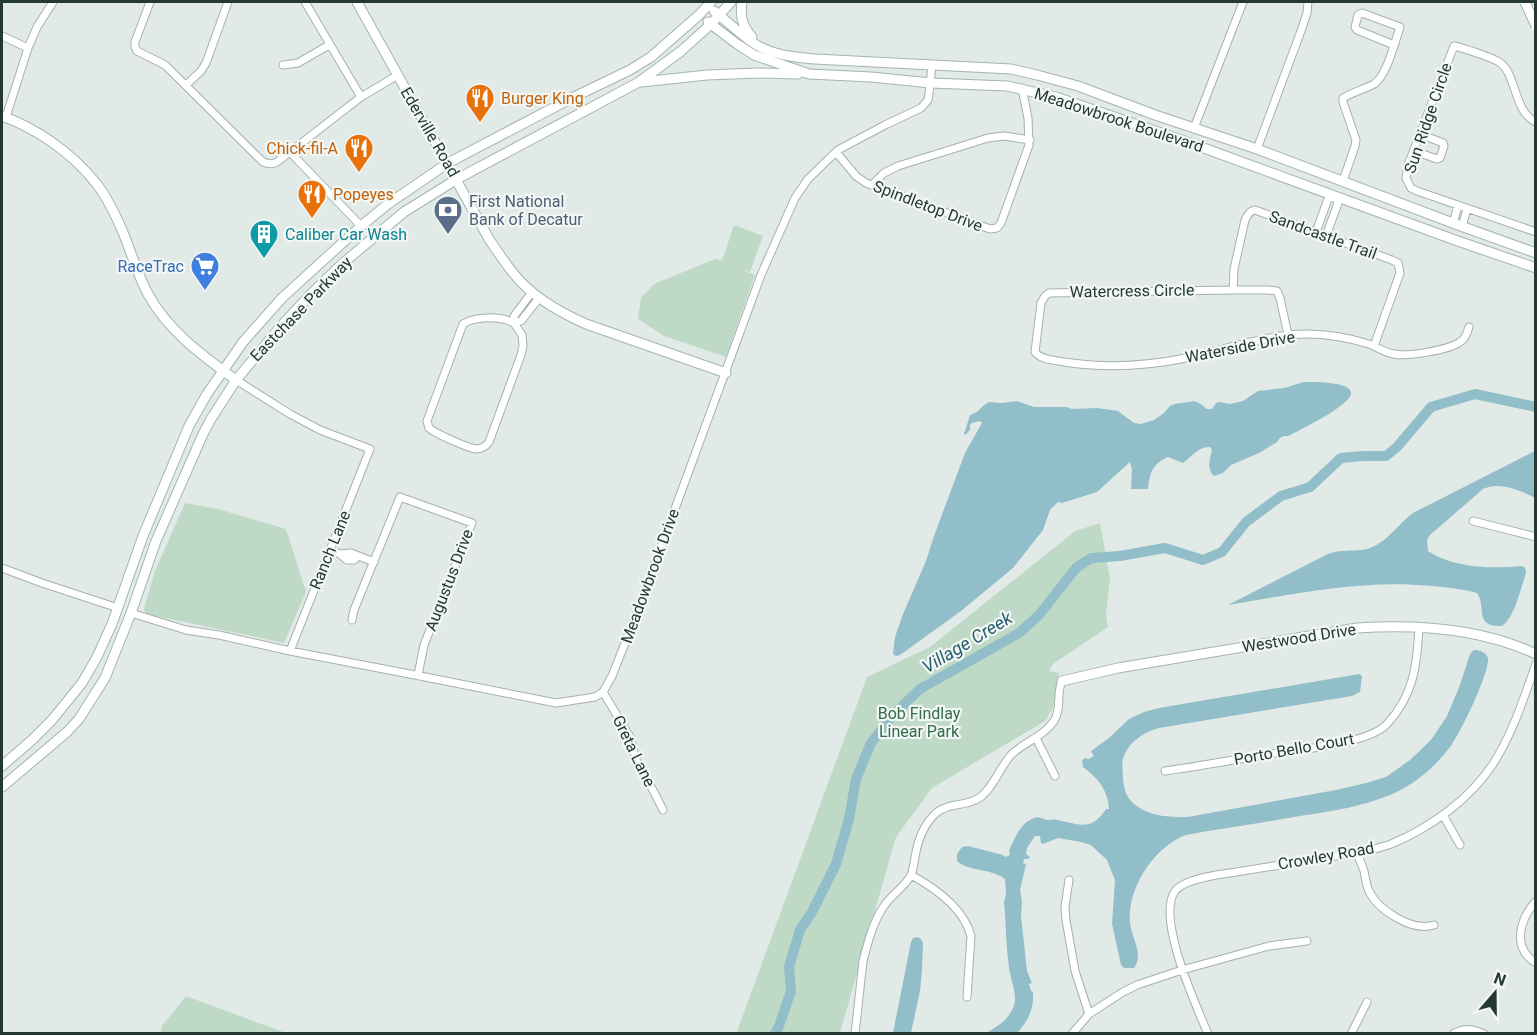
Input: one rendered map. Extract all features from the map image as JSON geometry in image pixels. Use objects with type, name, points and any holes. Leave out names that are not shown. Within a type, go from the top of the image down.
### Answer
[{"type":"main road","name":"Ederville Road","points":[[357,2],[489,239],[514,275],[535,295],[557,310],[586,324],[726,373]]},
{"type":"main road","name":"Eastchase Parkway","points":[[112,663],[145,578],[156,541],[210,419],[236,380],[282,325],[336,270],[404,212],[457,179],[639,82],[680,52],[731,2]]},
{"type":"main road","points":[[742,2],[741,13],[746,30],[762,47]]},
{"type":"main road","points":[[1525,2],[1536,26]]},
{"type":"main road","name":"Eastchase Parkway","points":[[118,608],[142,536],[189,426],[207,394],[243,342],[282,298],[388,204],[448,163],[630,70],[651,57],[710,3]]},
{"type":"main road","name":"Meadowbrook Boulevard","points":[[710,3],[729,25],[757,45],[786,56],[1011,69],[1078,86],[1257,148],[1536,253]]},
{"type":"main road","name":"Meadowbrook Boulevard","points":[[699,15],[754,55],[809,74],[1007,86],[1056,97],[1536,268]]},
{"type":"main road","points":[[1022,88],[1024,72]]},
{"type":"main road","points":[[639,82],[707,75],[809,74]]},
{"type":"main road","points":[[4,117],[40,136],[68,155],[95,182],[118,222],[148,294],[164,317],[190,345],[236,380]]},
{"type":"main road","points":[[1190,143],[1194,128]]},
{"type":"main road","points":[[1335,196],[1342,181]]},
{"type":"main road","points":[[327,258],[336,270]]},
{"type":"main road","points":[[157,501],[171,505]]},
{"type":"main road","points":[[2,787],[67,732],[92,700],[112,663],[112,652],[123,622],[118,608]]},
{"type":"main road","points":[[2,766],[52,720],[82,683],[97,657],[118,608]]},
{"type":"main road","name":"Westwood Drive","points":[[1062,681],[1129,666],[1356,628],[1419,627],[1467,633],[1491,638],[1536,654]]},
{"type":"street","points":[[4,117],[28,48],[53,2]]},
{"type":"street","points":[[150,2],[135,42],[137,51],[165,65],[263,162],[275,163],[361,97],[398,75]]},
{"type":"street","points":[[186,85],[206,63],[228,2]]},
{"type":"street","points":[[305,2],[361,97]]},
{"type":"street","points":[[1194,128],[1243,2]]},
{"type":"street","points":[[1257,148],[1301,32],[1308,2]]},
{"type":"street","points":[[1342,181],[1356,140],[1343,102],[1344,98],[1378,81],[1383,74],[1394,45],[1400,27],[1362,13],[1359,15],[1355,27],[1357,30],[1394,45]]},
{"type":"street","points":[[2,36],[28,48]]},
{"type":"street","points":[[283,65],[298,63],[329,45]]},
{"type":"street","name":"Sun Ridge Circle","points":[[1536,122],[1526,116],[1508,75],[1500,63],[1455,46],[1452,47],[1406,178],[1411,188],[1417,191],[1536,232]]},
{"type":"street","name":"Meadowbrook Drive","points":[[603,692],[620,657],[761,275],[795,198],[808,179],[836,152],[921,108],[928,100],[932,65]]},
{"type":"street","points":[[872,185],[884,173],[909,161],[988,138],[1004,136],[1030,140],[1022,88]]},
{"type":"street","points":[[572,98],[585,112]]},
{"type":"street","points":[[1414,151],[1440,158],[1443,143],[1420,134]]},
{"type":"street","name":"Spindletop Drive","points":[[836,152],[856,176],[866,183],[990,229],[997,228],[1001,223],[1030,140]]},
{"type":"street","points":[[289,151],[361,226]]},
{"type":"street","points":[[1316,232],[1328,199],[1335,196],[1338,203],[1326,236]]},
{"type":"street","points":[[1458,206],[1454,220],[1458,225],[1463,223],[1467,209]]},
{"type":"street","name":"Sandcastle Trail","points":[[1233,290],[1234,269],[1245,220],[1248,214],[1256,210],[1398,263],[1400,273],[1374,346]]},
{"type":"street","name":"Watercress Circle","points":[[1035,354],[1041,303],[1049,293],[1277,291],[1288,335]]},
{"type":"street","points":[[535,295],[523,303],[514,316],[514,323],[522,334],[523,346],[489,442],[484,447],[476,449],[436,434],[429,428],[427,421],[463,324],[476,318],[506,319],[514,323],[521,321],[530,309],[535,295]]},
{"type":"street","points":[[523,303],[530,309]]},
{"type":"street","name":"Waterside Drive","points":[[1035,354],[1043,358],[1081,364],[1116,366],[1185,358],[1288,335],[1314,334],[1351,339],[1394,354],[1423,353],[1461,342],[1469,327]]},
{"type":"street","name":"Ranch Lane","points":[[236,380],[320,430],[370,449],[290,651]]},
{"type":"street","name":"Augustus Drive","points":[[374,562],[400,497],[472,523],[424,645],[418,675]]},
{"type":"street","points":[[1473,521],[1536,537]]},
{"type":"street","points":[[330,550],[340,554],[351,553],[374,562],[352,620]]},
{"type":"street","points":[[2,568],[118,608]]},
{"type":"street","points":[[131,613],[186,630],[556,704],[595,698],[603,692]]},
{"type":"street","name":"Porto Bello Court","points":[[1165,771],[1348,742],[1380,730],[1387,725],[1408,695],[1415,673],[1419,627]]},
{"type":"street","name":"Crowley Road","points":[[1208,1034],[1182,970],[1170,914],[1171,900],[1175,891],[1184,884],[1224,874],[1357,853],[1390,844],[1423,828],[1455,807],[1494,762],[1521,705],[1536,664]]},
{"type":"street","points":[[855,1034],[863,961],[875,922],[884,906],[911,875],[920,836],[928,822],[937,812],[948,806],[972,802],[982,796],[1014,752],[1048,728],[1056,718],[1059,707],[1059,688],[1062,681]]},
{"type":"street","name":"Greta Lane","points":[[603,692],[630,737],[637,763],[663,810]]},
{"type":"street","points":[[1036,738],[1055,776]]},
{"type":"street","points":[[1443,815],[1460,845]]},
{"type":"street","points":[[1357,853],[1368,889],[1384,909],[1404,922],[1426,928],[1434,925]]},
{"type":"street","points":[[911,875],[938,892],[953,906],[969,930],[971,936],[968,997]]},
{"type":"street","points":[[1070,880],[1065,907],[1066,920],[1076,971],[1089,1014]]},
{"type":"street","points":[[1536,901],[1526,915],[1520,934],[1523,951],[1536,963]]},
{"type":"street","points":[[1072,1034],[1089,1014],[1137,985],[1269,946],[1307,941]]},
{"type":"street","points":[[1351,1034],[1367,1002]]},
{"type":"street","points":[[1453,1034],[1469,1028],[1484,1034]]},
{"type":"green space","points":[[734,225],[763,236],[750,272],[740,269],[755,275],[726,357],[664,336],[638,319],[641,298],[654,284],[715,259],[722,261]]},
{"type":"green space","points":[[185,503],[218,509],[286,529],[306,592],[284,643],[146,614],[144,609],[155,571]]},
{"type":"green space","name":"Bob Findlay Linear Park","points":[[1100,523],[1110,579],[1106,615],[1108,627],[1053,664],[1049,671],[1059,673],[1053,708],[1045,721],[932,788],[896,837],[840,1033],[736,1034],[867,677],[930,647],[1075,531]]},
{"type":"green space","points":[[186,996],[286,1033],[160,1033],[162,1026]]},
{"type":"water","points":[[1304,382],[1339,384],[1350,390],[1351,394],[1342,405],[1323,417],[1280,438],[1259,453],[1231,465],[1223,473],[1214,476],[1210,470],[1212,450],[1206,447],[1183,463],[1168,457],[1158,463],[1151,474],[1148,489],[1131,489],[1130,462],[1097,492],[1062,503],[1058,502],[1050,510],[1043,530],[1013,568],[961,611],[900,655],[893,654],[895,637],[903,614],[926,561],[965,453],[982,423],[980,421],[972,423],[965,435],[970,415],[989,402],[1017,401],[1034,407],[1097,408],[1118,411],[1134,423],[1141,424],[1154,420],[1175,404],[1194,401],[1207,409],[1212,409],[1216,403],[1230,404],[1243,401],[1258,391],[1284,388]]},
{"type":"water","points":[[1535,451],[1535,498],[1503,486],[1483,489],[1427,540],[1428,551],[1449,561],[1474,566],[1522,566],[1525,568],[1526,572],[1516,604],[1510,617],[1502,626],[1487,623],[1484,620],[1477,593],[1437,586],[1380,584],[1355,586],[1228,605],[1328,554],[1364,550],[1374,546],[1413,513]]},
{"type":"water","points":[[1474,650],[1483,652],[1488,659],[1484,677],[1467,717],[1455,740],[1444,754],[1430,769],[1407,787],[1380,799],[1348,808],[1187,835],[1168,845],[1159,853],[1142,874],[1132,898],[1130,923],[1138,952],[1134,968],[1124,968],[1121,965],[1112,924],[1115,880],[1107,860],[1091,845],[1058,838],[1043,844],[1040,836],[1035,836],[1027,848],[1026,854],[1030,857],[1024,859],[1023,863],[1026,864],[1020,890],[1027,971],[1033,992],[1032,1009],[1028,1019],[1017,1033],[986,1033],[1005,1020],[1015,1003],[1007,951],[1005,879],[957,861],[957,854],[962,847],[968,846],[1005,857],[1010,855],[1009,851],[1022,827],[1034,818],[1084,825],[1095,821],[1106,809],[1109,809],[1107,796],[1101,785],[1083,767],[1082,761],[1084,758],[1089,759],[1094,756],[1091,751],[1129,719],[1144,712],[1359,674],[1362,676],[1360,692],[1352,696],[1159,728],[1148,732],[1134,742],[1124,756],[1122,767],[1125,789],[1131,801],[1147,812],[1188,817],[1336,790],[1386,777],[1410,760],[1431,740],[1447,716],[1470,654]]},
{"type":"water","points":[[918,937],[923,943],[922,970],[911,1033],[893,1033],[911,942],[913,938]]},
{"type":"waterway","name":"Village Creek","points":[[775,1034],[791,991],[789,967],[800,930],[812,912],[836,864],[849,819],[856,779],[871,743],[894,714],[920,689],[1019,633],[1039,615],[1076,568],[1091,558],[1120,556],[1165,548],[1203,560],[1222,552],[1246,522],[1281,496],[1310,487],[1341,458],[1386,456],[1397,447],[1431,407],[1475,394],[1536,407]]},
{"type":"place","name":"Burger King","points":[[480,124]]},
{"type":"place","name":"Chick-fil-A","points":[[359,174]]},
{"type":"place","name":"Popeyes","points":[[312,220]]},
{"type":"place","name":"First National Bank of Decatur","points":[[448,236]]},
{"type":"place","name":"Caliber Car Wash","points":[[264,260]]},
{"type":"place","name":"RaceTrac","points":[[205,292]]}]
